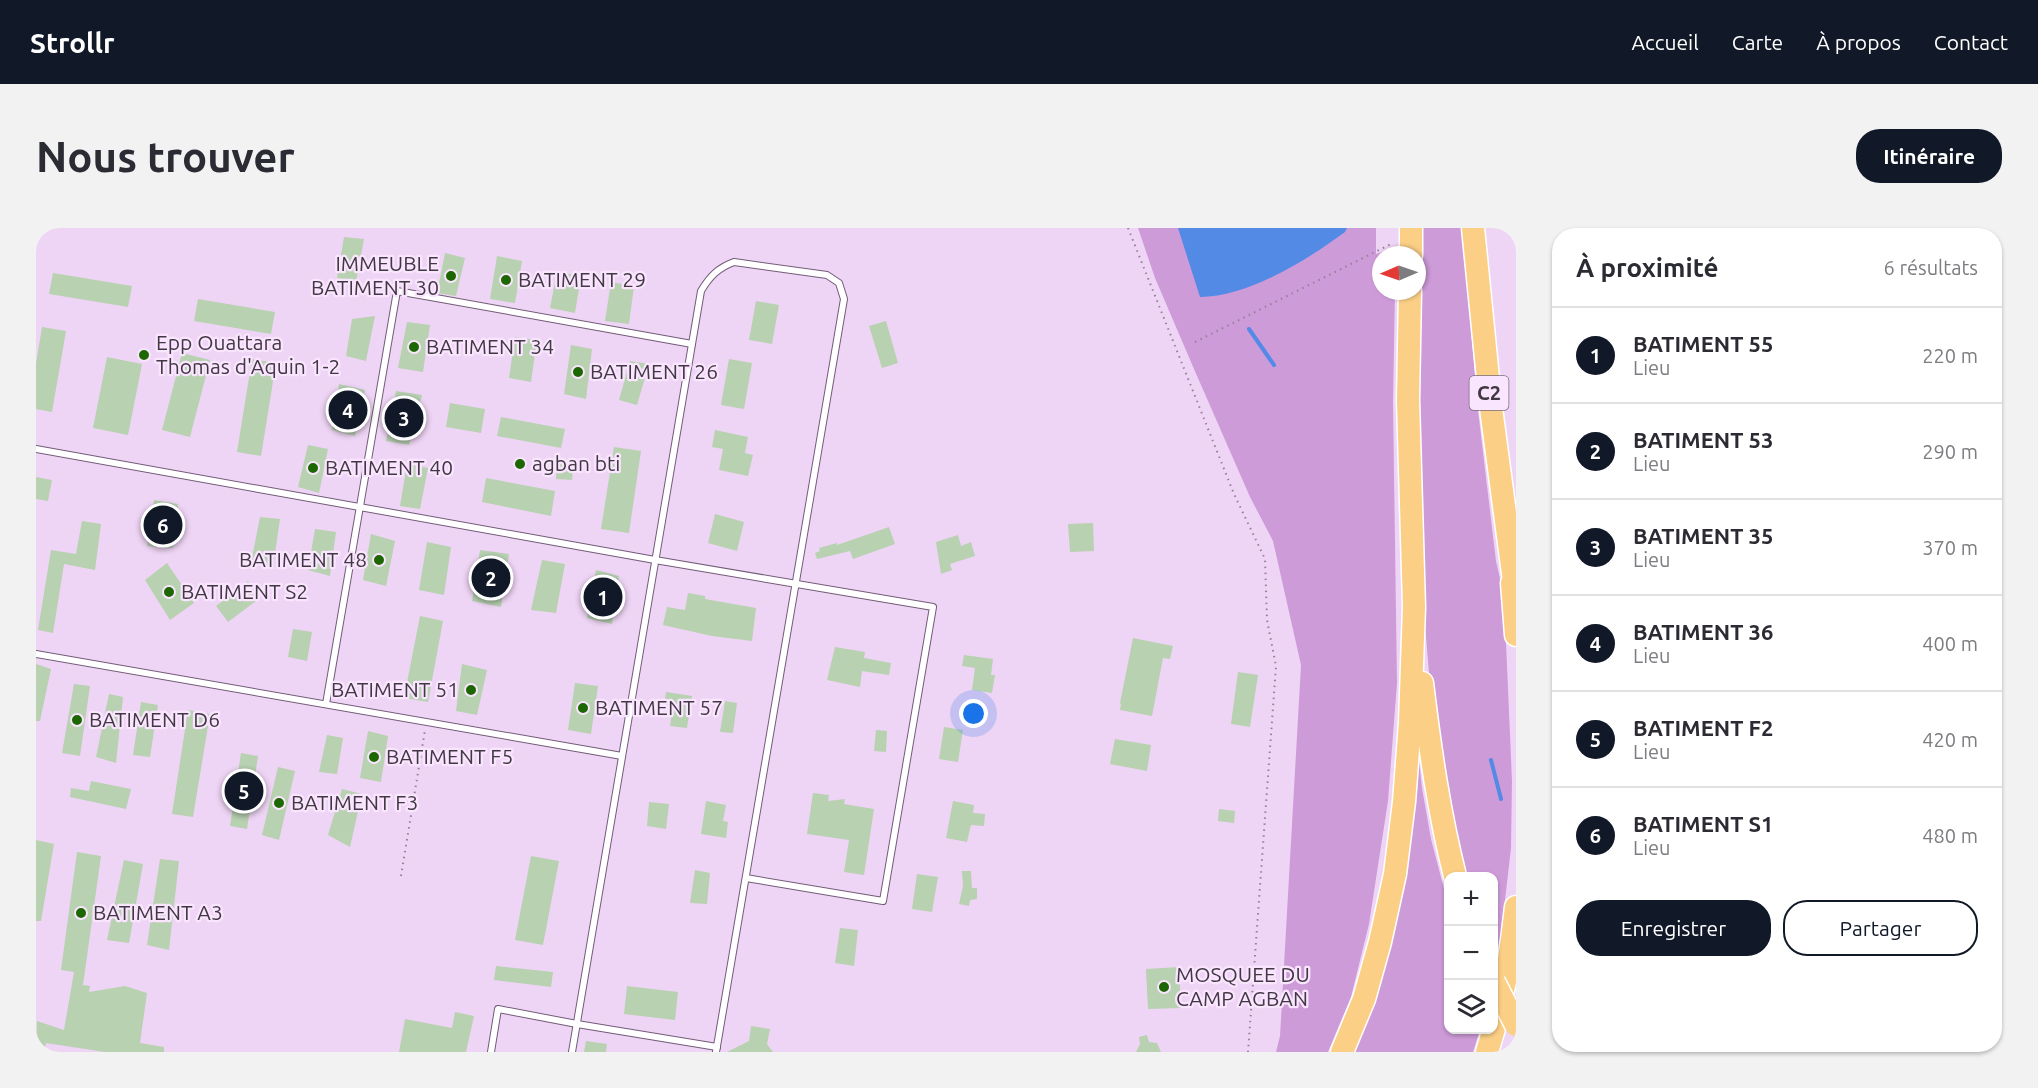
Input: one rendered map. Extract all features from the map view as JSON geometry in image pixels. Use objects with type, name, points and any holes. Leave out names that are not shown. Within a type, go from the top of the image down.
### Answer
[{"type":"highway","name":"C2","points":[[1473,228],[1491,408],[1510,523],[1510,557]]},
{"type":"highway","points":[[1342,1052],[1364,999],[1395,874],[1404,802],[1410,723],[1414,608],[1408,400],[1410,300]]},
{"type":"highway","points":[[1510,557],[1516,596]]},
{"type":"highway","points":[[1510,557],[1516,635]]},
{"type":"highway","points":[[1414,608],[1434,780],[1444,835],[1454,872]]},
{"type":"highway","points":[[1487,1052],[1496,1024],[1513,937],[1516,906]]},
{"type":"highway","points":[[1498,990],[1516,1024]]},
{"type":"lane","points":[[491,1052],[498,1009],[577,1024],[717,1049],[844,299],[838,283],[827,275],[734,262],[723,266],[711,275],[701,291],[656,560],[622,756],[577,1024],[572,1052]]},
{"type":"lane","points":[[327,704],[397,291],[692,344]]},
{"type":"lane","points":[[36,449],[360,508],[933,607],[883,901],[746,878]]},
{"type":"lane","points":[[36,654],[622,756]]},
{"type":"path","points":[[1128,228],[1234,494],[1265,559],[1267,620],[1276,666],[1248,1052]]},
{"type":"path","points":[[1195,342],[1411,239]]},
{"type":"path","points":[[401,876],[427,721]]},
{"type":"shaded area","points":[[1138,228],[1376,228],[1376,246],[1372,246],[1372,300],[1395,300],[1393,402],[1397,683],[1388,801],[1369,924],[1351,997],[1328,1052],[1276,1052],[1280,1036],[1301,665],[1273,541],[1250,497],[1155,278]]},
{"type":"shaded area","points":[[1423,228],[1462,228],[1478,410],[1496,561],[1504,596],[1512,781],[1511,848],[1498,961],[1498,872],[1460,872],[1434,734],[1423,600],[1420,399],[1422,300],[1426,300],[1426,246],[1423,246]]},
{"type":"shaded area","points":[[1416,732],[1422,788],[1431,839],[1444,889],[1444,1034],[1479,1034],[1473,1052],[1351,1052]]},
{"type":"water","points":[[1178,228],[1347,228],[1330,243],[1295,265],[1257,284],[1238,291],[1200,297]]},
{"type":"building","points":[[344,237],[364,239],[356,282],[337,278]]},
{"type":"building","name":"IMMEUBLE BATIMENT 30","points":[[445,253],[465,258],[456,296],[437,293]]},
{"type":"building","name":"BATIMENT 29","points":[[497,256],[522,261],[515,303],[490,299]]},
{"type":"building","points":[[557,272],[581,276],[575,313],[550,308]]},
{"type":"building","points":[[53,273],[132,286],[128,307],[49,294]]},
{"type":"building","points":[[611,282],[634,286],[629,324],[605,321]]},
{"type":"building","points":[[198,299],[275,312],[271,334],[194,321]]},
{"type":"building","points":[[756,301],[779,305],[772,344],[749,340]]},
{"type":"building","points":[[375,316],[366,361],[346,356],[352,319]]},
{"type":"building","points":[[886,321],[898,363],[882,368],[869,326]]},
{"type":"building","name":"BATIMENT 34","points":[[407,322],[430,325],[423,372],[398,368]]},
{"type":"building","points":[[42,327],[66,331],[52,412],[36,409],[36,364]]},
{"type":"building","points":[[515,337],[537,340],[531,382],[509,378]]},
{"type":"building","name":"BATIMENT 26","points":[[571,345],[592,349],[586,399],[564,394]]},
{"type":"building","points":[[182,353],[210,360],[190,437],[162,430]]},
{"type":"building","points":[[107,357],[142,364],[128,435],[93,428]]},
{"type":"building","points":[[252,359],[276,363],[261,456],[237,452]]},
{"type":"building","points":[[729,359],[752,363],[744,409],[721,405]]},
{"type":"building","points":[[630,361],[649,364],[637,405],[619,400]]},
{"type":"building","points":[[339,384],[365,390],[355,436],[332,430]]},
{"type":"building","points":[[396,391],[422,395],[409,445],[386,441]]},
{"type":"building","points":[[450,403],[485,409],[481,433],[446,427]]},
{"type":"building","points":[[501,417],[565,429],[561,448],[497,436]]},
{"type":"building","points":[[715,430],[748,437],[745,453],[753,455],[748,476],[719,470],[723,449],[712,447]]},
{"type":"building","name":"BATIMENT 40","points":[[308,445],[328,449],[319,493],[298,487]]},
{"type":"building","points":[[614,447],[641,451],[629,533],[601,529]]},
{"type":"building","points":[[557,462],[574,463],[572,480],[556,479]]},
{"type":"building","points":[[407,464],[428,468],[420,509],[400,506]]},
{"type":"building","points":[[36,477],[52,480],[48,501],[36,499]]},
{"type":"building","points":[[486,478],[555,491],[551,516],[482,502]]},
{"type":"building","points":[[154,500],[178,504],[173,548],[147,546]]},
{"type":"building","points":[[715,514],[744,522],[737,551],[708,543]]},
{"type":"building","points":[[260,517],[280,519],[273,567],[251,563]]},
{"type":"building","points":[[82,521],[101,524],[95,570],[64,564],[53,633],[38,630],[51,550],[76,554]]},
{"type":"building","points":[[1093,523],[1094,551],[1070,552],[1068,524]]},
{"type":"building","points":[[889,527],[895,544],[853,559],[850,551],[817,559],[815,553],[820,551],[819,548],[837,543],[837,545]]},
{"type":"building","points":[[315,529],[336,532],[330,576],[308,570]]},
{"type":"building","name":"BATIMENT 48","points":[[371,534],[395,541],[386,586],[363,580]]},
{"type":"building","points":[[958,535],[961,546],[971,542],[975,556],[950,564],[952,570],[941,574],[936,542]]},
{"type":"building","points":[[427,542],[451,547],[444,595],[419,590]]},
{"type":"building","points":[[480,550],[509,554],[501,607],[472,601]]},
{"type":"building","points":[[542,560],[565,564],[556,613],[531,610]]},
{"type":"building","name":"BATIMENT S2","points":[[167,563],[194,603],[170,620],[145,580]]},
{"type":"building","points":[[596,570],[619,576],[612,624],[587,618]]},
{"type":"building","points":[[248,581],[260,598],[228,622],[216,606]]},
{"type":"building","points":[[688,593],[705,596],[705,599],[756,608],[752,641],[712,636],[663,625],[667,607],[685,610]]},
{"type":"building","points":[[420,616],[443,621],[428,702],[404,698]]},
{"type":"building","points":[[293,629],[312,632],[307,661],[288,657]]},
{"type":"building","points":[[1133,638],[1173,646],[1170,659],[1163,658],[1152,716],[1120,710]]},
{"type":"building","points":[[835,647],[865,652],[864,658],[891,663],[889,675],[862,671],[860,687],[827,680]]},
{"type":"building","points":[[964,655],[993,659],[991,675],[995,675],[992,693],[972,690],[975,668],[962,666]]},
{"type":"building","points":[[36,664],[51,669],[40,721],[36,721]]},
{"type":"building","name":"BATIMENT 51","points":[[462,664],[487,670],[477,715],[456,711]]},
{"type":"building","points":[[1238,672],[1258,675],[1250,727],[1231,724]]},
{"type":"building","name":"BATIMENT 57","points":[[575,683],[598,686],[591,734],[568,730]]},
{"type":"building","name":"BATIMENT D6","points":[[74,684],[90,686],[80,756],[62,753]]},
{"type":"building","points":[[666,692],[692,696],[687,728],[670,726],[673,707],[664,705]]},
{"type":"building","points":[[109,694],[123,697],[116,763],[96,757]]},
{"type":"building","points":[[725,701],[737,703],[733,733],[720,732]]},
{"type":"building","points":[[141,702],[158,705],[150,757],[133,755]]},
{"type":"building","points":[[188,710],[210,714],[193,817],[172,814]]},
{"type":"building","points":[[944,727],[963,730],[958,762],[939,759]]},
{"type":"building","points":[[876,730],[887,731],[886,752],[874,751]]},
{"type":"building","name":"BATIMENT F5","points":[[368,731],[388,736],[381,782],[360,778]]},
{"type":"building","points":[[327,735],[343,738],[337,774],[319,772]]},
{"type":"building","points":[[1115,739],[1151,745],[1147,771],[1110,764]]},
{"type":"building","points":[[241,753],[258,756],[247,829],[230,826]]},
{"type":"building","name":"BATIMENT F3","points":[[278,767],[295,771],[279,840],[262,835]]},
{"type":"building","points":[[91,781],[131,789],[126,809],[70,797],[71,788],[89,791]]},
{"type":"building","points":[[342,789],[362,794],[350,847],[328,835]]},
{"type":"building","points":[[813,793],[829,795],[828,801],[845,799],[844,804],[874,809],[864,875],[844,872],[849,840],[807,834]]},
{"type":"building","points":[[706,801],[726,805],[723,821],[728,822],[726,838],[701,834]]},
{"type":"building","points":[[953,801],[974,805],[973,813],[985,814],[984,826],[971,825],[967,842],[946,838]]},
{"type":"building","points":[[649,802],[669,804],[666,829],[647,826]]},
{"type":"building","points":[[1219,809],[1235,811],[1234,823],[1218,821]]},
{"type":"building","points":[[36,840],[54,844],[41,921],[36,921]]},
{"type":"building","points":[[77,852],[101,856],[83,985],[90,986],[89,992],[125,986],[147,993],[140,1043],[164,1047],[164,1052],[105,1052],[46,1043],[44,1052],[36,1052],[37,1021],[64,1030],[74,972],[61,970]]},
{"type":"building","points":[[531,856],[559,861],[543,945],[515,940]]},
{"type":"building","points":[[160,859],[179,861],[169,950],[147,945]]},
{"type":"building","points":[[124,860],[143,864],[129,943],[107,940]]},
{"type":"building","points":[[695,870],[710,873],[707,904],[690,903]]},
{"type":"building","points":[[962,871],[971,871],[972,888],[977,888],[977,899],[970,900],[969,906],[959,904],[963,886]]},
{"type":"building","points":[[917,874],[938,877],[932,912],[912,909]]},
{"type":"building","points":[[840,928],[858,930],[854,966],[835,963]]},
{"type":"building","points":[[496,966],[553,972],[551,987],[494,980]]},
{"type":"building","points":[[1179,967],[1181,1008],[1148,1009],[1146,969]]},
{"type":"building","points":[[627,986],[678,992],[675,1020],[624,1014]]},
{"type":"building","points":[[455,1012],[474,1016],[466,1052],[399,1052],[405,1019],[452,1028]]},
{"type":"building","points":[[751,1026],[770,1029],[767,1044],[773,1052],[727,1052],[749,1041]]},
{"type":"building","points":[[1147,1035],[1149,1042],[1157,1043],[1161,1052],[1136,1052],[1140,1044],[1139,1037]]},
{"type":"building","points":[[586,1041],[607,1044],[606,1052],[584,1052]]},
{"type":"waterway","points":[[1249,329],[1274,365]]},
{"type":"waterway","points":[[1491,760],[1501,799]]},
{"type":"place","name":"IMMEUBLE BATIMENT 30","points":[[451,276]]},
{"type":"place","name":"BATIMENT 29","points":[[506,280]]},
{"type":"place","name":"BATIMENT 34","points":[[414,347]]},
{"type":"place","name":"Epp Ouattara Thomas d'Aquin 1-2","points":[[144,355]]},
{"type":"place","name":"BATIMENT 26","points":[[578,372]]},
{"type":"place","name":"BATIMENT 36","points":[[348,410]]},
{"type":"place","name":"BATIMENT 35","points":[[404,418]]},
{"type":"place","name":"agban bti","points":[[520,464]]},
{"type":"place","name":"BATIMENT 40","points":[[313,468]]},
{"type":"place","name":"BATIMENT S1","points":[[163,525]]},
{"type":"place","name":"BATIMENT 48","points":[[379,560]]},
{"type":"place","name":"BATIMENT 53","points":[[491,578]]},
{"type":"place","name":"BATIMENT S2","points":[[169,592]]},
{"type":"place","name":"BATIMENT 55","points":[[603,597]]},
{"type":"place","name":"BATIMENT 51","points":[[471,690]]},
{"type":"place","name":"BATIMENT 57","points":[[583,708]]},
{"type":"place","name":"BATIMENT D6","points":[[77,720]]},
{"type":"place","name":"BATIMENT F5","points":[[374,757]]},
{"type":"place","name":"BATIMENT F2","points":[[244,791]]},
{"type":"place","name":"BATIMENT F3","points":[[279,803]]},
{"type":"place","name":"BATIMENT A3","points":[[81,913]]},
{"type":"place","name":"MOSQUEE DU CAMP AGBAN","points":[[1164,987]]}]
